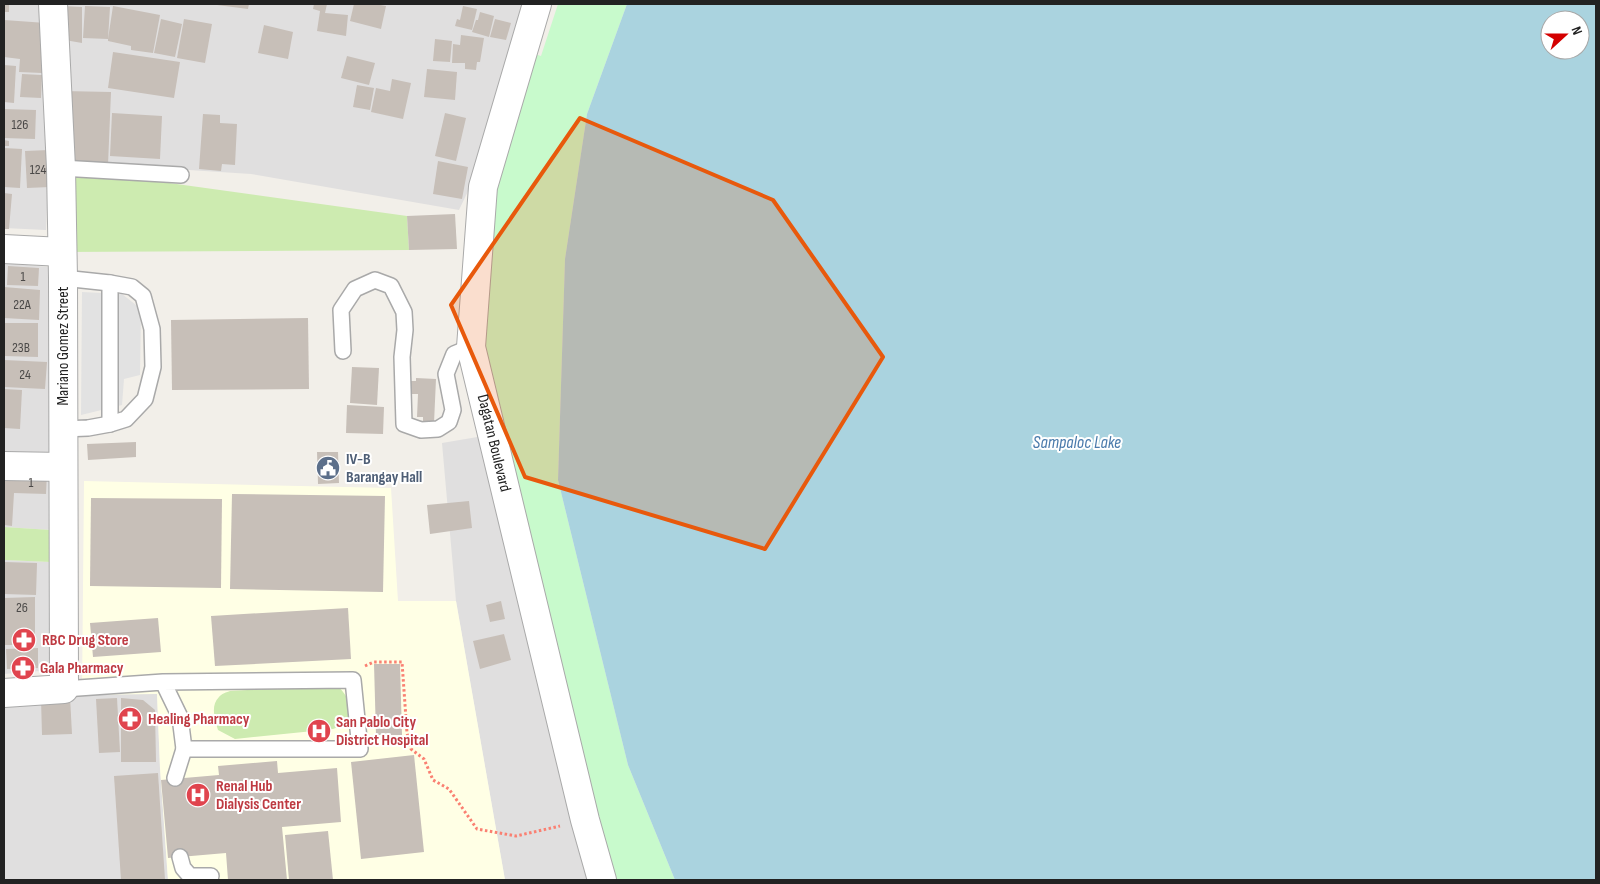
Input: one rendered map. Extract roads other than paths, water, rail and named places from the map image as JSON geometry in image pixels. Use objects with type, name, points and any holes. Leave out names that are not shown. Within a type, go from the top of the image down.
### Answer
[{"type":"street","name":"Mariano Gomez Street","points":[[53,4],[63,278],[64,689]]},
{"type":"street","name":"Dagatan Boulevard","points":[[537,4],[483,187],[471,347],[585,820],[602,880]]},
{"type":"street","points":[[4,249],[62,252]]},
{"type":"street","points":[[4,466],[63,467]]},
{"type":"street","points":[[4,693],[64,689]]},
{"type":"lane","points":[[60,168],[181,175]]},
{"type":"lane","points":[[63,278],[132,287],[143,296],[152,329],[154,367],[145,399],[126,419],[88,428],[63,429]]},
{"type":"lane","points":[[343,351],[341,310],[355,289],[375,280],[391,286],[404,312],[405,330],[402,357],[404,424],[421,430],[438,429],[449,422],[453,410],[446,374],[454,354],[471,347]]},
{"type":"lane","points":[[110,283],[110,424]]},
{"type":"lane","points":[[64,689],[162,682],[354,680],[360,749],[184,749]]},
{"type":"lane","points":[[162,682],[180,717],[184,749],[175,778]]},
{"type":"lane","points":[[180,857],[183,868],[190,876],[211,876]]},
{"type":"water","name":"Sampaloc Lake","points":[[627,4],[1596,4],[1596,880],[675,880],[628,765],[558,480],[565,259],[587,114]]},
{"type":"place","name":"IV-B Barangay Hall","points":[[328,468]]},
{"type":"place","name":"RBC Drug Store","points":[[24,640]]},
{"type":"place","name":"Gala Pharmacy","points":[[23,668]]},
{"type":"place","name":"Healing Pharmacy","points":[[130,719]]},
{"type":"place","name":"San Pablo City District Hospital","points":[[319,731]]},
{"type":"place","name":"Renal Hub Dialysis Center","points":[[198,795]]}]
